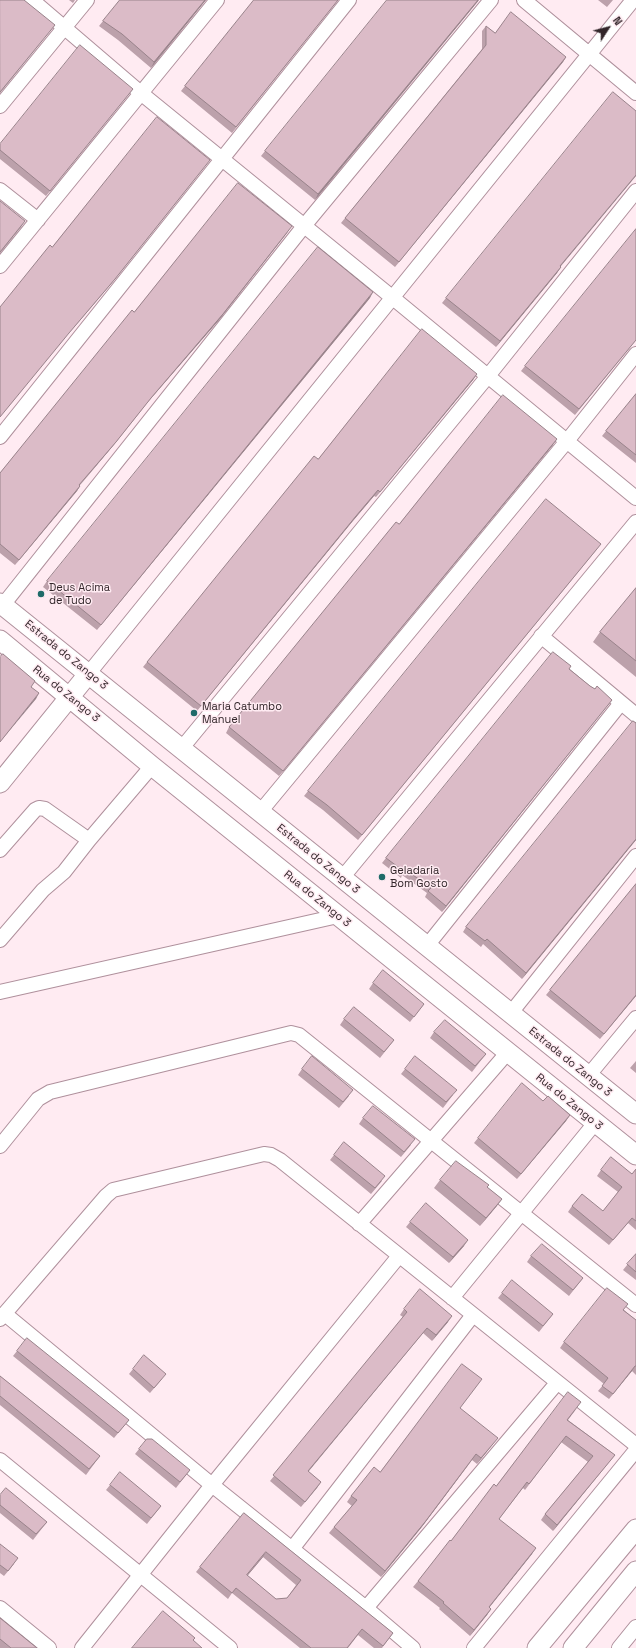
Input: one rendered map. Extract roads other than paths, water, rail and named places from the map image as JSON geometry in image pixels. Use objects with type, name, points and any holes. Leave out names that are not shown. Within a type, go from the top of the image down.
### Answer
[{"type":"street","points":[[32,0],[142,94],[636,498]]},
{"type":"street","points":[[0,106],[87,0]]},
{"type":"street","points":[[0,266],[142,94],[217,0]]},
{"type":"street","points":[[0,437],[350,0]]},
{"type":"street","points":[[1,604],[304,226],[491,0]]},
{"type":"street","points":[[524,0],[636,93]]},
{"type":"street","points":[[0,783],[633,0]]},
{"type":"street","points":[[0,190],[38,220]]},
{"type":"street","points":[[181,749],[488,376],[636,191]]},
{"type":"street","points":[[260,812],[567,441],[636,354]]},
{"type":"street","points":[[342,878],[636,522]]},
{"type":"street","name":"Estrada do Zango 3","points":[[1,604],[426,947],[636,1114]]},
{"type":"street","points":[[541,636],[636,715]]},
{"type":"street","name":"Rua do Zango 3","points":[[0,640],[152,766],[636,1155]]},
{"type":"street","points":[[426,947],[621,704]]},
{"type":"street","points":[[0,940],[43,890],[64,872],[89,840],[152,766]]},
{"type":"street","points":[[0,850],[35,810],[39,808],[45,809],[89,840]]},
{"type":"street","points":[[510,1014],[636,856]]},
{"type":"street","points":[[0,992],[338,916]]},
{"type":"street","points":[[588,1076],[636,1018]]},
{"type":"street","points":[[0,1146],[38,1099],[50,1092],[291,1033],[299,1035],[432,1140],[636,1305]]},
{"type":"street","points":[[359,1224],[508,1052]]},
{"type":"street","points":[[452,1298],[595,1123]]},
{"type":"street","points":[[413,1648],[366,1608],[2,1317],[106,1196],[113,1190],[120,1188],[264,1154],[272,1155],[636,1445]]},
{"type":"street","points":[[82,1648],[212,1485],[399,1256]]},
{"type":"street","points":[[292,1549],[473,1315]]},
{"type":"street","points":[[366,1608],[557,1383]]},
{"type":"street","points":[[474,1648],[636,1450]]},
{"type":"street","points":[[0,1460],[230,1648]]},
{"type":"street","points":[[537,1648],[636,1529]]},
{"type":"street","points":[[573,1648],[636,1571]]},
{"type":"street","points":[[0,1608],[49,1648]]},
{"type":"street","points":[[619,1648],[636,1627]]},
{"type":"place","name":"Deus Acima de Tudo","points":[[41,594]]},
{"type":"place","name":"Maria Catumbo Manuel","points":[[194,713]]},
{"type":"place","name":"Geladaria Bom Gosto","points":[[382,877]]}]
